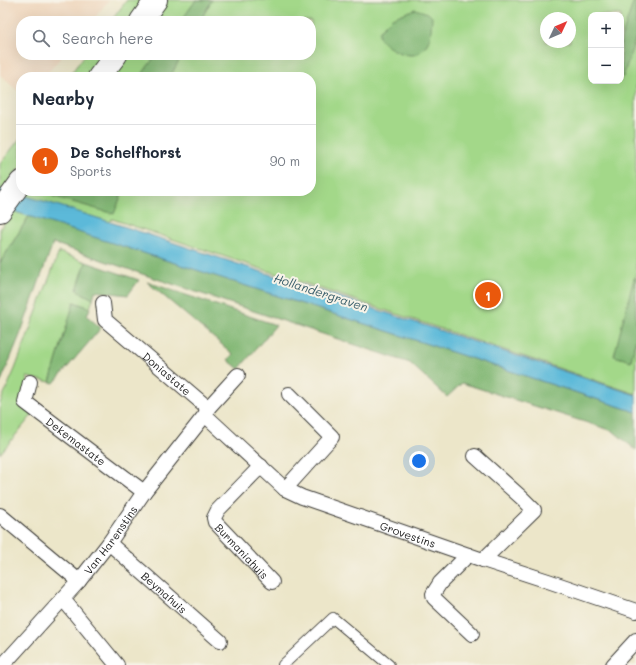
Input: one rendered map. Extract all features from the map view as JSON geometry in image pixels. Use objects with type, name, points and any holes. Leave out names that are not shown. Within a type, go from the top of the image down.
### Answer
[{"type":"main road","points":[[145,16],[156,0]]},
{"type":"main road","points":[[103,72],[112,60]]},
{"type":"main road","points":[[0,211],[16,189]]},
{"type":"street","name":"Doniastate","points":[[103,303],[105,320],[206,411]]},
{"type":"street","points":[[206,411],[238,375]]},
{"type":"street","name":"Dekemastate","points":[[30,382],[25,402],[144,492]]},
{"type":"street","points":[[285,489],[332,437],[289,394]]},
{"type":"street","name":"Grovestins","points":[[206,411],[285,489],[302,497],[636,612]]},
{"type":"street","name":"Van Harenstins","points":[[2,662],[80,581],[109,543],[144,492],[206,411]]},
{"type":"street","points":[[476,456],[534,510],[483,560]]},
{"type":"street","name":"Burmaniahuis","points":[[261,466],[218,510],[214,518],[215,522],[272,582]]},
{"type":"street","points":[[0,515],[80,581]]},
{"type":"street","name":"Beymahuis","points":[[109,543],[220,641]]},
{"type":"street","points":[[468,554],[440,583],[433,594],[434,598],[472,634]]},
{"type":"street","points":[[63,599],[117,665]]},
{"type":"street","points":[[283,665],[333,618],[389,665]]},
{"type":"street","points":[[613,665],[636,640]]},
{"type":"shaded area","points":[[0,0],[109,0],[96,16],[16,16],[16,60],[59,60],[48,72],[16,72],[16,89],[0,75]]},
{"type":"green space","points":[[127,0],[145,0],[134,16],[115,16]]},
{"type":"green space","points":[[167,0],[636,0],[636,394],[112,219],[110,222],[24,196],[316,196],[316,72],[115,72],[123,60],[316,60],[316,16],[156,16]]},
{"type":"green space","points":[[196,0],[212,0],[203,16],[185,16]]},
{"type":"green space","points":[[634,0],[636,0],[636,37],[624,74],[624,48],[624,30]]},
{"type":"green space","points":[[415,9],[428,13],[432,17],[430,38],[426,46],[413,55],[404,54],[388,47],[379,36],[380,30],[392,18]]},
{"type":"green space","points":[[81,60],[100,60],[92,72],[72,72]]},
{"type":"green space","points":[[152,60],[179,60],[173,72],[144,72]]},
{"type":"green space","points":[[16,143],[16,173],[3,190],[0,189],[0,164]]},
{"type":"green space","points":[[52,196],[121,196],[114,214]]},
{"type":"green space","points":[[13,211],[29,216],[0,263],[0,229]]},
{"type":"green space","points":[[29,216],[636,412],[636,450],[613,431],[462,383],[447,397],[410,363],[53,243],[20,335],[0,384],[0,263]]},
{"type":"green space","points":[[59,252],[86,262],[77,290],[93,299],[90,308],[74,302],[50,382],[27,377],[33,414],[0,454],[0,403],[15,369]]},
{"type":"green space","points":[[86,262],[139,280],[128,295],[95,291],[93,299],[77,290]]},
{"type":"green space","points":[[634,278],[636,278],[636,339],[631,361],[614,356]]},
{"type":"green space","points":[[147,282],[276,325],[239,369],[228,360],[233,354]]},
{"type":"green space","points":[[74,302],[90,308],[87,316],[101,328],[54,383],[50,382]]},
{"type":"water","name":"Hollandergraven","points":[[0,189],[16,193],[16,196],[25,196],[47,202],[132,229],[636,395],[636,412],[418,341],[0,207]]},
{"type":"place","name":"De Schelfhorst","points":[[488,295]]}]
